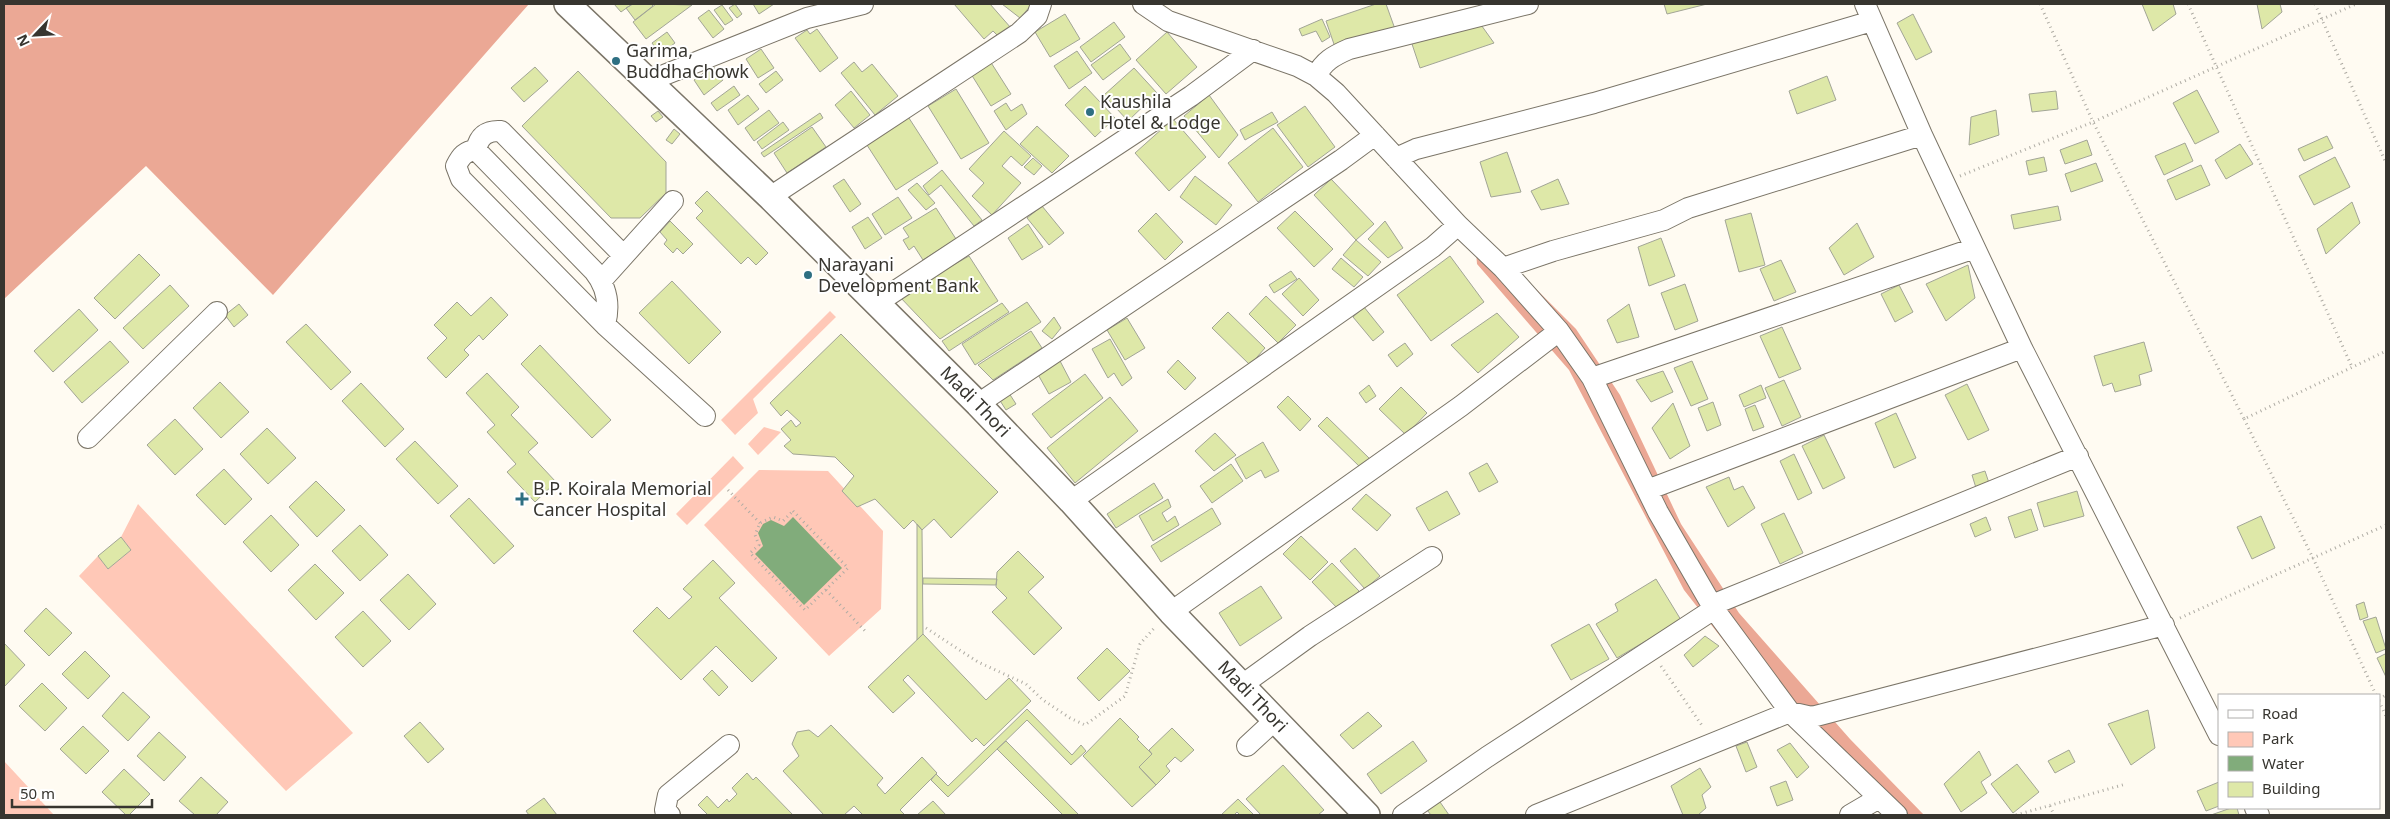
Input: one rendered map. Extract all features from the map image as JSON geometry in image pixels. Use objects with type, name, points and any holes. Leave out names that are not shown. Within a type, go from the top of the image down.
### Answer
[{"type":"main road","name":"Madi Thori","points":[[567,4],[770,197],[978,404],[1071,501],[1171,612],[1367,815]]},
{"type":"street","points":[[649,81],[804,11],[863,4]]},
{"type":"street","points":[[770,197],[1020,33],[1037,16],[1041,4]]},
{"type":"street","points":[[1142,4],[1168,21],[1297,66],[1316,76],[1336,93],[1458,225],[1502,268],[1559,330],[1592,378],[1647,490],[1713,607],[1790,712],[1897,815]]},
{"type":"street","points":[[1316,76],[1323,64],[1334,56],[1349,50],[1528,4]]},
{"type":"street","points":[[1396,158],[1416,149],[1594,103],[1869,12],[1922,135],[2022,348],[2218,733]]},
{"type":"street","points":[[877,303],[1190,96],[1253,50]]},
{"type":"street","points":[[476,150],[485,134],[492,130],[501,131],[623,255]]},
{"type":"street","points":[[978,404],[1376,135]]},
{"type":"street","points":[[1502,268],[1553,251],[1664,220],[1688,208],[1922,135]]},
{"type":"street","points":[[476,150],[602,280],[608,313],[604,325]]},
{"type":"street","points":[[476,150],[468,151],[461,156],[456,166],[461,179],[604,325],[705,416]]},
{"type":"street","points":[[602,280],[673,201]]},
{"type":"street","points":[[1071,501],[1368,290],[1433,247],[1458,225]]},
{"type":"street","points":[[1592,378],[1975,248]]},
{"type":"street","points":[[88,438],[217,312]]},
{"type":"street","points":[[1171,612],[1461,406],[1559,330]]},
{"type":"street","points":[[1647,490],[2022,348]]},
{"type":"street","points":[[1404,815],[1486,757],[1651,651],[1713,607],[2078,456]]},
{"type":"street","points":[[1242,685],[1310,636],[1432,557]]},
{"type":"street","points":[[1536,815],[1790,712],[1812,718],[2164,625]]},
{"type":"street","points":[[1247,746],[1275,720]]},
{"type":"street","points":[[670,815],[665,810],[668,795],[729,744]]},
{"type":"street","points":[[1850,815],[1879,798]]},
{"type":"path","points":[[2040,4],[2093,122],[2313,558],[2376,694]]},
{"type":"path","points":[[2188,4],[2352,366]]},
{"type":"path","points":[[2315,4],[2386,163]]},
{"type":"path","points":[[1945,182],[2093,122],[2356,4]]},
{"type":"path","points":[[2244,419],[2386,351]]},
{"type":"path","points":[[728,490],[760,523]]},
{"type":"path","points":[[793,512],[848,568],[826,590],[804,610],[750,553],[759,545],[755,535],[760,523],[773,517],[783,521],[793,512]]},
{"type":"path","points":[[2164,625],[2386,525]]},
{"type":"path","points":[[826,590],[866,632]]},
{"type":"path","points":[[926,628],[978,662],[1021,681],[1043,700],[1084,725],[1093,721],[1125,696],[1140,644],[1171,612]]},
{"type":"path","points":[[1651,651],[1714,744]]},
{"type":"path","points":[[2380,702],[2386,716]]},
{"type":"path","points":[[2016,815],[2126,784]]},
{"type":"path","points":[[2050,806],[2054,815]]},
{"type":"green space","points":[[830,311],[836,317],[753,399],[758,413],[735,435],[721,420]]},
{"type":"green space","points":[[764,427],[781,432],[758,455],[748,444]]},
{"type":"green space","points":[[733,456],[744,468],[687,525],[676,514]]},
{"type":"green space","points":[[759,470],[828,471],[883,531],[881,609],[829,656],[704,525]]},
{"type":"green space","points":[[138,504],[353,733],[286,791],[79,576],[98,556],[108,569],[131,550],[121,537]]},
{"type":"green space","points":[[4,761],[54,815],[4,815]]},
{"type":"shaded area","points":[[4,4],[529,4],[273,295],[146,166],[4,299]]},
{"type":"shaded area","points":[[1474,227],[1576,329],[1620,395],[1681,524],[1739,613],[1850,739],[1924,815],[1883,815],[1788,723],[1684,590],[1569,370],[1477,264]]},
{"type":"water","points":[[793,517],[842,568],[804,605],[755,554],[763,546],[758,533],[763,524],[771,520],[784,526]]},
{"type":"building","points":[[614,4],[632,4],[621,12]]},
{"type":"building","points":[[633,4],[651,4],[653,6],[635,20],[626,8]]},
{"type":"building","points":[[656,4],[692,5],[646,39],[633,22]]},
{"type":"building","points":[[735,4],[742,14],[737,18],[729,8]]},
{"type":"building","points":[[753,4],[774,4],[759,14]]},
{"type":"building","points":[[954,4],[990,4],[1011,28],[1000,38],[993,31],[984,39]]},
{"type":"building","points":[[1002,4],[1032,4],[1020,18]]},
{"type":"building","points":[[1376,4],[1386,4],[1395,29],[1336,50],[1326,21]]},
{"type":"building","points":[[1664,4],[1707,4],[1667,14]]},
{"type":"building","points":[[2142,4],[2173,4],[2176,14],[2153,31]]},
{"type":"building","points":[[2257,4],[2280,4],[2282,12],[2262,29]]},
{"type":"building","points":[[722,5],[733,20],[725,25],[714,10]]},
{"type":"building","points":[[709,10],[724,29],[713,38],[698,18]]},
{"type":"building","points":[[1065,14],[1080,39],[1050,57],[1035,32]]},
{"type":"building","points":[[1913,14],[1932,52],[1916,60],[1897,23]]},
{"type":"building","points":[[1322,19],[1330,37],[1322,42],[1316,31],[1302,36],[1299,29]]},
{"type":"building","points":[[1114,22],[1125,37],[1091,62],[1080,47]]},
{"type":"building","points":[[1479,22],[1494,43],[1420,68],[1411,41]]},
{"type":"building","points":[[817,29],[838,58],[820,72],[795,38],[807,30],[810,34]]},
{"type":"building","points":[[667,32],[675,43],[660,54],[652,43]]},
{"type":"building","points":[[1167,32],[1197,67],[1166,94],[1136,60]]},
{"type":"building","points":[[1120,44],[1131,59],[1103,80],[1091,65]]},
{"type":"building","points":[[761,49],[774,68],[758,78],[746,59]]},
{"type":"building","points":[[1077,51],[1092,73],[1069,89],[1054,66]]},
{"type":"building","points":[[990,61],[1011,94],[991,106],[971,74]]},
{"type":"building","points":[[854,62],[862,72],[872,64],[898,96],[875,115],[841,73]]},
{"type":"building","points":[[713,66],[723,80],[704,95],[694,80]]},
{"type":"building","points":[[535,67],[548,81],[524,102],[511,88]]},
{"type":"building","points":[[1134,68],[1157,93],[1128,121],[1104,95]]},
{"type":"building","points":[[578,71],[666,162],[666,193],[640,218],[611,218],[522,126]]},
{"type":"building","points":[[776,71],[783,80],[766,93],[759,84]]},
{"type":"building","points":[[1827,76],[1836,100],[1797,114],[1789,91]]},
{"type":"building","points":[[734,86],[740,95],[717,111],[711,103]]},
{"type":"building","points":[[1085,86],[1115,118],[1095,137],[1065,105]]},
{"type":"building","points":[[956,89],[989,143],[961,159],[928,106]]},
{"type":"building","points":[[2197,90],[2219,132],[2195,144],[2173,103]]},
{"type":"building","points":[[851,91],[870,115],[854,128],[835,105]]},
{"type":"building","points":[[2056,91],[2058,109],[2032,112],[2029,94]]},
{"type":"building","points":[[748,95],[759,109],[738,125],[728,110]]},
{"type":"building","points":[[1209,95],[1238,135],[1219,158],[1184,116]]},
{"type":"building","points":[[1006,103],[1011,111],[1022,104],[1027,114],[1006,130],[994,111]]},
{"type":"building","points":[[1305,106],[1335,147],[1308,167],[1277,125]]},
{"type":"building","points":[[769,110],[779,123],[754,141],[745,128]]},
{"type":"building","points":[[1996,110],[1999,135],[1969,145],[1971,117]]},
{"type":"building","points":[[658,111],[663,117],[656,122],[651,116]]},
{"type":"building","points":[[1272,112],[1278,122],[1245,140],[1240,130]]},
{"type":"building","points":[[820,113],[823,118],[764,157],[761,153]]},
{"type":"building","points":[[907,115],[938,163],[896,190],[865,142]]},
{"type":"building","points":[[1173,119],[1206,157],[1169,191],[1135,153]]},
{"type":"building","points":[[783,122],[789,130],[762,149],[757,142]]},
{"type":"building","points":[[1037,126],[1069,156],[1052,173],[1020,144]]},
{"type":"building","points":[[812,127],[826,147],[787,173],[774,153]]},
{"type":"building","points":[[1273,128],[1303,167],[1258,202],[1228,163]]},
{"type":"building","points":[[674,129],[680,134],[672,144],[666,140]]},
{"type":"building","points":[[1004,131],[1031,156],[1022,166],[1011,156],[1002,166],[1021,183],[992,215],[972,196],[984,183],[969,169]]},
{"type":"building","points":[[2327,136],[2333,148],[2304,161],[2298,149]]},
{"type":"building","points":[[2087,140],[2092,155],[2065,164],[2060,150]]},
{"type":"building","points":[[2185,143],[2193,161],[2164,175],[2155,156]]},
{"type":"building","points":[[2240,144],[2253,164],[2226,179],[2215,160]]},
{"type":"building","points":[[1507,152],[1521,192],[1491,197],[1480,162]]},
{"type":"building","points":[[2044,157],[2047,171],[2029,175],[2026,161]]},
{"type":"building","points":[[2335,157],[2350,187],[2314,205],[2299,176]]},
{"type":"building","points":[[1033,158],[1042,166],[1034,175],[1024,167]]},
{"type":"building","points":[[2096,163],[2103,181],[2071,192],[2065,174]]},
{"type":"building","points":[[2201,165],[2210,185],[2176,200],[2167,180]]},
{"type":"building","points":[[942,170],[982,220],[974,226],[941,185],[929,195],[923,186]]},
{"type":"building","points":[[1195,176],[1232,205],[1216,225],[1180,197]]},
{"type":"building","points":[[844,179],[861,204],[850,212],[833,186]]},
{"type":"building","points":[[1331,179],[1374,224],[1356,240],[1314,195]]},
{"type":"building","points":[[1558,179],[1569,204],[1541,210],[1531,191]]},
{"type":"building","points":[[917,183],[935,203],[926,210],[908,190]]},
{"type":"building","points":[[707,191],[768,253],[756,265],[748,257],[741,264],[696,218],[703,211],[695,203]]},
{"type":"building","points":[[898,197],[912,218],[885,235],[872,214]]},
{"type":"building","points":[[2352,202],[2360,223],[2326,254],[2317,229]]},
{"type":"building","points":[[1042,206],[1064,233],[1049,245],[1027,218]]},
{"type":"building","points":[[2058,206],[2061,220],[2014,229],[2011,215]]},
{"type":"building","points":[[936,208],[956,239],[923,260],[914,246],[909,250],[903,240],[909,237],[903,228]]},
{"type":"building","points":[[1295,211],[1333,249],[1314,267],[1277,228]]},
{"type":"building","points":[[1156,213],[1183,242],[1165,260],[1138,231]]},
{"type":"building","points":[[1751,213],[1765,265],[1739,272],[1725,220]]},
{"type":"building","points":[[868,217],[882,238],[865,249],[852,227]]},
{"type":"building","points":[[670,221],[693,244],[683,254],[677,248],[673,253],[664,244],[667,240],[660,232]]},
{"type":"building","points":[[1385,221],[1403,248],[1388,258],[1368,239]]},
{"type":"building","points":[[1857,223],[1874,257],[1844,275],[1829,248]]},
{"type":"building","points":[[1028,224],[1043,247],[1022,260],[1008,238]]},
{"type":"building","points":[[1661,238],[1675,276],[1649,286],[1638,247]]},
{"type":"building","points":[[1356,240],[1381,262],[1368,276],[1343,255]]},
{"type":"building","points":[[139,254],[160,275],[115,319],[94,298]]},
{"type":"building","points":[[969,256],[998,301],[940,339],[899,296]]},
{"type":"building","points":[[1450,256],[1484,302],[1431,341],[1397,295]]},
{"type":"building","points":[[1341,258],[1363,277],[1354,287],[1332,269]]},
{"type":"building","points":[[1781,260],[1796,292],[1774,301],[1760,269]]},
{"type":"building","points":[[1968,265],[1975,298],[1946,321],[1926,284]]},
{"type":"building","points":[[1291,271],[1297,279],[1274,293],[1269,285]]},
{"type":"building","points":[[1299,278],[1319,300],[1303,316],[1282,294]]},
{"type":"building","points":[[672,281],[721,332],[689,364],[639,313]]},
{"type":"building","points":[[1685,284],[1698,321],[1675,330],[1661,293]]},
{"type":"building","points":[[170,285],[189,306],[143,349],[123,328]]},
{"type":"building","points":[[1899,285],[1913,312],[1895,322],[1881,294]]},
{"type":"building","points":[[1266,296],[1296,325],[1278,343],[1249,314]]},
{"type":"building","points":[[491,297],[508,315],[483,340],[479,335],[464,350],[469,355],[446,378],[427,358],[447,338],[434,325],[457,302],[471,316]]},
{"type":"building","points":[[1027,302],[1041,322],[975,365],[962,344]]},
{"type":"building","points":[[1002,303],[1009,312],[949,351],[942,341]]},
{"type":"building","points":[[239,304],[248,315],[234,327],[225,315]]},
{"type":"building","points":[[1629,304],[1639,337],[1617,343],[1607,320]]},
{"type":"building","points":[[1364,307],[1384,332],[1373,341],[1353,317]]},
{"type":"building","points":[[79,309],[98,330],[53,372],[34,351]]},
{"type":"building","points":[[1228,312],[1265,348],[1250,365],[1212,328]]},
{"type":"building","points":[[1497,313],[1519,337],[1478,373],[1451,345]]},
{"type":"building","points":[[1054,317],[1061,328],[1052,339],[1042,331]]},
{"type":"building","points":[[1127,318],[1145,348],[1125,360],[1107,330]]},
{"type":"building","points":[[306,324],[351,372],[331,390],[286,342]]},
{"type":"building","points":[[1782,327],[1801,369],[1779,378],[1760,336]]},
{"type":"building","points":[[1031,331],[1042,348],[993,380],[978,365]]},
{"type":"building","points":[[841,334],[998,492],[951,538],[934,519],[922,530],[913,520],[904,529],[875,499],[857,507],[842,491],[854,476],[835,457],[793,454],[784,446],[791,440],[781,429],[791,420],[796,427],[801,423],[787,410],[781,416],[770,403]]},
{"type":"building","points":[[1110,339],[1132,378],[1122,386],[1114,373],[1108,378],[1092,349]]},
{"type":"building","points":[[110,341],[129,362],[82,403],[64,382]]},
{"type":"building","points":[[2144,342],[2152,371],[2139,375],[2141,385],[2115,392],[2112,383],[2103,386],[2094,356]]},
{"type":"building","points":[[1405,343],[1413,354],[1397,367],[1388,355]]},
{"type":"building","points":[[540,345],[611,420],[592,438],[521,364]]},
{"type":"building","points":[[1059,359],[1071,382],[1049,394],[1036,371]]},
{"type":"building","points":[[1178,360],[1196,378],[1185,390],[1167,372]]},
{"type":"building","points":[[1692,361],[1708,399],[1691,406],[1674,368]]},
{"type":"building","points":[[1663,371],[1673,392],[1651,402],[1636,380]]},
{"type":"building","points":[[487,373],[519,407],[511,415],[538,443],[528,452],[556,482],[535,502],[507,472],[516,464],[487,432],[495,425],[466,393]]},
{"type":"building","points":[[1085,374],[1103,398],[1051,438],[1032,414]]},
{"type":"building","points":[[1784,380],[1801,417],[1782,426],[1765,388]]},
{"type":"building","points":[[220,382],[249,412],[221,438],[193,408]]},
{"type":"building","points":[[361,383],[404,429],[385,447],[342,401]]},
{"type":"building","points":[[1967,384],[1989,430],[1968,440],[1945,395]]},
{"type":"building","points":[[1369,385],[1376,396],[1366,403],[1359,393]]},
{"type":"building","points":[[1761,385],[1766,398],[1744,407],[1739,395]]},
{"type":"building","points":[[1401,387],[1427,413],[1406,435],[1379,409]]},
{"type":"building","points":[[1007,390],[1016,404],[1006,410],[997,396]]},
{"type":"building","points":[[1288,396],[1311,419],[1300,431],[1277,407]]},
{"type":"building","points":[[1110,397],[1138,431],[1075,483],[1047,448]]},
{"type":"building","points":[[1713,402],[1721,425],[1707,431],[1698,408]]},
{"type":"building","points":[[1673,403],[1690,446],[1670,459],[1652,428]]},
{"type":"building","points":[[1755,405],[1764,427],[1753,431],[1745,409]]},
{"type":"building","points":[[1896,413],[1916,458],[1894,468],[1875,423]]},
{"type":"building","points":[[1327,417],[1370,459],[1361,468],[1318,426]]},
{"type":"building","points":[[175,419],[203,449],[175,475],[147,445]]},
{"type":"building","points":[[267,428],[296,458],[268,484],[240,454]]},
{"type":"building","points":[[1215,433],[1236,455],[1214,471],[1195,451]]},
{"type":"building","points":[[1824,435],[1845,478],[1823,489],[1802,446]]},
{"type":"building","points":[[415,441],[458,486],[438,504],[396,459]]},
{"type":"building","points":[[1263,442],[1279,471],[1265,478],[1261,470],[1246,479],[1235,459]]},
{"type":"building","points":[[1794,454],[1812,493],[1798,500],[1780,461]]},
{"type":"building","points":[[1487,463],[1498,482],[1479,492],[1469,473]]},
{"type":"building","points":[[1231,464],[1243,481],[1212,503],[1200,486]]},
{"type":"building","points":[[224,469],[252,499],[225,525],[196,495]]},
{"type":"building","points":[[1985,471],[1989,483],[1976,488],[1972,475]]},
{"type":"building","points":[[1729,477],[1734,490],[1743,486],[1755,508],[1728,527],[1706,487]]},
{"type":"building","points":[[316,481],[345,510],[317,537],[289,507]]},
{"type":"building","points":[[1154,483],[1163,498],[1116,528],[1107,514]]},
{"type":"building","points":[[1447,491],[1460,514],[1429,531],[1416,508]]},
{"type":"building","points":[[2077,491],[2084,516],[2044,527],[2037,503]]},
{"type":"building","points":[[1366,494],[1391,515],[1377,531],[1352,509]]},
{"type":"building","points":[[469,498],[514,546],[494,564],[450,516]]},
{"type":"building","points":[[1168,499],[1171,507],[1162,513],[1167,522],[1175,516],[1179,525],[1153,541],[1139,516]]},
{"type":"building","points":[[1212,508],[1221,524],[1161,562],[1151,546]]},
{"type":"building","points":[[2031,509],[2038,530],[2015,538],[2008,517]]},
{"type":"building","points":[[1784,513],[1803,553],[1780,564],[1761,524]]},
{"type":"building","points":[[271,515],[299,545],[271,572],[243,542]]},
{"type":"building","points":[[2261,516],[2275,548],[2252,559],[2237,527]]},
{"type":"building","points":[[1986,517],[1991,530],[1975,537],[1970,524]]},
{"type":"building","points":[[917,524],[922,530],[923,634],[917,640]]},
{"type":"building","points":[[360,525],[388,555],[360,581],[332,551]]},
{"type":"building","points":[[1301,536],[1328,562],[1310,580],[1283,554]]},
{"type":"building","points":[[121,537],[131,550],[108,569],[98,556]]},
{"type":"building","points":[[1355,548],[1380,576],[1365,589],[1340,561]]},
{"type":"building","points":[[1018,551],[1044,577],[1028,592],[1062,628],[1034,655],[992,612],[1007,598],[996,587],[997,572]]},
{"type":"building","points":[[713,560],[735,583],[719,598],[777,658],[752,682],[716,646],[681,680],[633,631],[657,607],[669,619],[692,597],[683,589]]},
{"type":"building","points":[[1332,563],[1359,591],[1339,610],[1312,582]]},
{"type":"building","points":[[315,564],[344,593],[316,620],[288,590]]},
{"type":"building","points":[[408,574],[436,604],[409,630],[380,600]]},
{"type":"building","points":[[923,578],[997,579],[996,585],[923,584]]},
{"type":"building","points":[[1656,579],[1681,620],[1617,658],[1596,624],[1618,611],[1615,604]]},
{"type":"building","points":[[1261,586],[1282,618],[1240,646],[1219,613]]},
{"type":"building","points":[[2364,602],[2368,617],[2360,620],[2356,605]]},
{"type":"building","points":[[46,608],[72,633],[49,656],[24,631]]},
{"type":"building","points":[[363,611],[391,641],[363,667],[335,637]]},
{"type":"building","points":[[2376,617],[2386,649],[2376,653],[2363,621]]},
{"type":"building","points":[[1589,624],[1609,659],[1571,680],[1551,645]]},
{"type":"building","points":[[923,634],[986,700],[1009,678],[1031,701],[984,746],[976,738],[972,742],[908,675],[903,680],[915,693],[893,713],[868,687]]},
{"type":"building","points":[[1705,636],[1719,646],[1693,667],[1684,655]]},
{"type":"building","points":[[4,643],[25,665],[4,687]]},
{"type":"building","points":[[1107,648],[1130,671],[1099,701],[1077,678]]},
{"type":"building","points":[[85,651],[110,676],[88,699],[62,674]]},
{"type":"building","points":[[2385,654],[2386,657],[2386,677],[2377,658]]},
{"type":"building","points":[[712,670],[728,687],[719,696],[703,679]]},
{"type":"building","points":[[42,683],[67,708],[45,731],[19,706]]},
{"type":"building","points":[[123,692],[150,717],[128,741],[102,716]]},
{"type":"building","points":[[1027,709],[1072,755],[1081,745],[1086,751],[1071,765],[1027,720],[948,797],[931,780],[936,774],[948,786]]},
{"type":"building","points":[[2148,710],[2155,748],[2131,765],[2108,724]]},
{"type":"building","points":[[1368,712],[1382,726],[1353,749],[1340,735]]},
{"type":"building","points":[[1120,718],[1139,737],[1137,739],[1152,754],[1139,767],[1156,785],[1132,807],[1083,756]]},
{"type":"building","points":[[420,722],[444,749],[428,763],[404,736]]},
{"type":"building","points":[[831,725],[883,778],[877,785],[885,794],[922,757],[937,773],[900,810],[905,815],[863,815],[854,806],[844,815],[824,815],[783,771],[799,756],[792,744],[797,732],[809,730],[818,737]]},
{"type":"building","points":[[83,726],[109,751],[86,774],[60,749]]},
{"type":"building","points":[[1172,728],[1194,750],[1181,762],[1175,757],[1166,766],[1170,771],[1156,785],[1139,767],[1152,754],[1149,750]]},
{"type":"building","points":[[159,732],[186,757],[164,781],[137,756]]},
{"type":"building","points":[[1006,741],[1079,815],[1063,815],[997,749]]},
{"type":"building","points":[[1413,741],[1427,761],[1381,794],[1367,774]]},
{"type":"building","points":[[1747,742],[1757,767],[1746,772],[1736,746]]},
{"type":"building","points":[[1790,743],[1809,767],[1797,778],[1777,750]]},
{"type":"building","points":[[2069,750],[2075,762],[2055,773],[2048,761]]},
{"type":"building","points":[[1979,751],[1991,775],[1981,782],[1987,793],[1961,812],[1944,784]]},
{"type":"building","points":[[2017,764],[2039,792],[2013,813],[1991,784]]},
{"type":"building","points":[[1283,765],[1324,810],[1318,815],[1261,815],[1246,799]]},
{"type":"building","points":[[1700,768],[1711,787],[1702,795],[1706,808],[1698,815],[1683,815],[1671,786]]},
{"type":"building","points":[[124,769],[150,794],[129,815],[126,815],[102,792]]},
{"type":"building","points":[[747,773],[753,780],[756,777],[793,815],[708,815],[698,805],[707,796],[718,808],[727,799],[729,802],[737,794],[732,788]]},
{"type":"building","points":[[201,777],[228,802],[216,815],[195,815],[179,801]]},
{"type":"building","points":[[1786,781],[1793,800],[1777,806],[1770,787]]},
{"type":"building","points":[[2218,782],[2218,806],[2206,811],[2197,791]]},
{"type":"building","points":[[544,798],[557,815],[529,815],[526,811]]},
{"type":"building","points":[[1238,799],[1254,815],[1240,815],[1237,812],[1234,815],[1221,815]]},
{"type":"building","points":[[933,801],[946,815],[917,815]]},
{"type":"building","points":[[1440,802],[1449,815],[1431,815],[1427,810]]},
{"type":"building","points":[[2228,809],[2237,809],[2239,815],[2211,815]]},
{"type":"place","name":"Garima, BuddhaChowk","points":[[616,61]]},
{"type":"place","name":"Kaushila Hotel & Lodge","points":[[1090,112]]},
{"type":"place","name":"Narayani Development Bank","points":[[808,275]]},
{"type":"place","name":"B.P. Koirala Memorial Cancer Hospital","points":[[522,499]]}]
